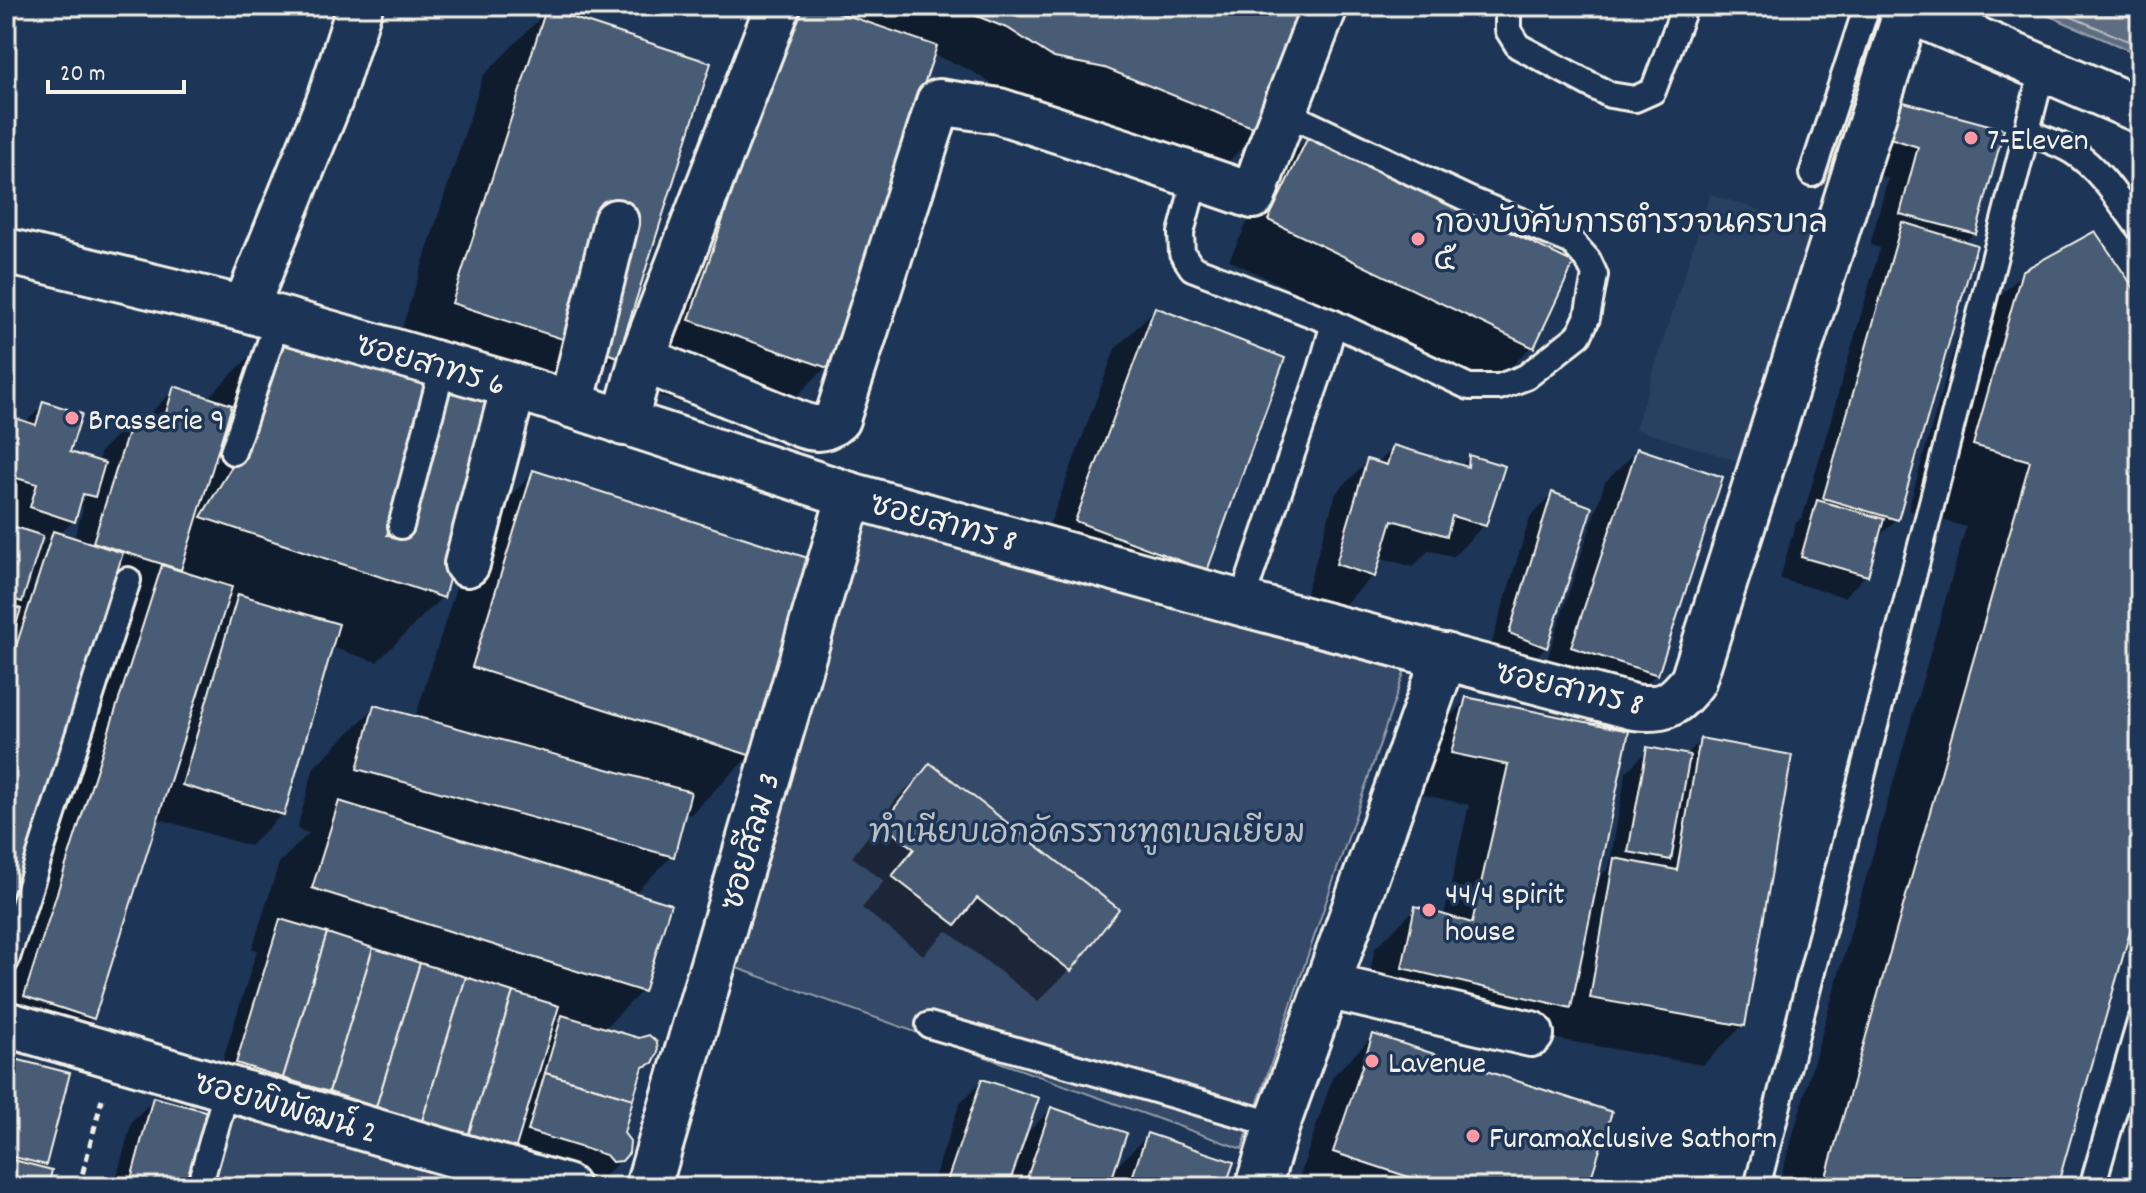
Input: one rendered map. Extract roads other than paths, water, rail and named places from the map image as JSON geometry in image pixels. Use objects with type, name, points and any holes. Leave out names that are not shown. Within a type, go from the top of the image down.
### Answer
[{"type":"street","points":[[258,313],[360,6]]},
{"type":"street","points":[[624,423],[642,359],[778,6]]},
{"type":"street","points":[[642,359],[802,425],[829,426],[837,419],[939,102],[999,111],[1253,196],[1325,6]]},
{"type":"street","points":[[1891,7],[2140,110]]},
{"type":"street","name":"ซอยสาทร 8","points":[[850,495],[1634,707],[1666,707],[1681,696],[1693,681],[1891,7]]},
{"type":"street","points":[[571,405],[616,222]]},
{"type":"street","name":"ซอยสาทร 6","points":[[6,251],[258,313],[514,386],[850,495]]},
{"type":"street","points":[[467,564],[514,386]]},
{"type":"street","name":"ซอยสีลม 3","points":[[648,1187],[850,495]]},
{"type":"street","points":[[1258,1187],[1277,1125],[1445,656]]},
{"type":"street","points":[[1327,986],[1531,1034]]},
{"type":"street","name":"ซอยพิพัฒน์ 2","points":[[6,1024],[566,1187]]},
{"type":"lane","points":[[1508,6],[1508,30],[1518,46],[1610,95],[1635,99],[1653,91],[1685,6]]},
{"type":"lane","points":[[1812,174],[1891,7]]},
{"type":"lane","points":[[1757,1187],[2043,68]]},
{"type":"lane","points":[[1196,176],[1181,233],[1182,253],[1192,268],[1334,323],[1469,387],[1499,387],[1526,377],[1579,335],[1587,318],[1595,275],[1588,260],[1572,242],[1468,199],[1284,112]]},
{"type":"lane","points":[[2026,132],[2066,148],[2087,162],[2140,229]]},
{"type":"lane","points":[[233,452],[275,328],[258,313]]},
{"type":"lane","points":[[1241,603],[1334,323]]},
{"type":"lane","points":[[401,526],[443,366]]},
{"type":"lane","points":[[6,961],[128,580]]},
{"type":"lane","points":[[2092,1187],[2140,1022]]},
{"type":"lane","points":[[929,1025],[1277,1125]]},
{"type":"lane","points":[[199,1187],[227,1089]]},
{"type":"water","points":[[2026,6],[2140,6],[2140,55]]},
{"type":"place","name":"7-Eleven","points":[[1971,138]]},
{"type":"place","name":"กองบังคับการตำรวจนครบาล ๕","points":[[1418,239]]},
{"type":"place","name":"Brasserie 9","points":[[72,418]]},
{"type":"place","name":"44/4 spirit house","points":[[1429,910]]},
{"type":"place","name":"Lavenue","points":[[1372,1061]]},
{"type":"place","name":"FuramaXclusive Sathorn","points":[[1473,1136]]},
{"type":"park label","name":"ทำเนียบเอกอัครราชทูตเบลเยียม","points":[[1087,831]]}]
